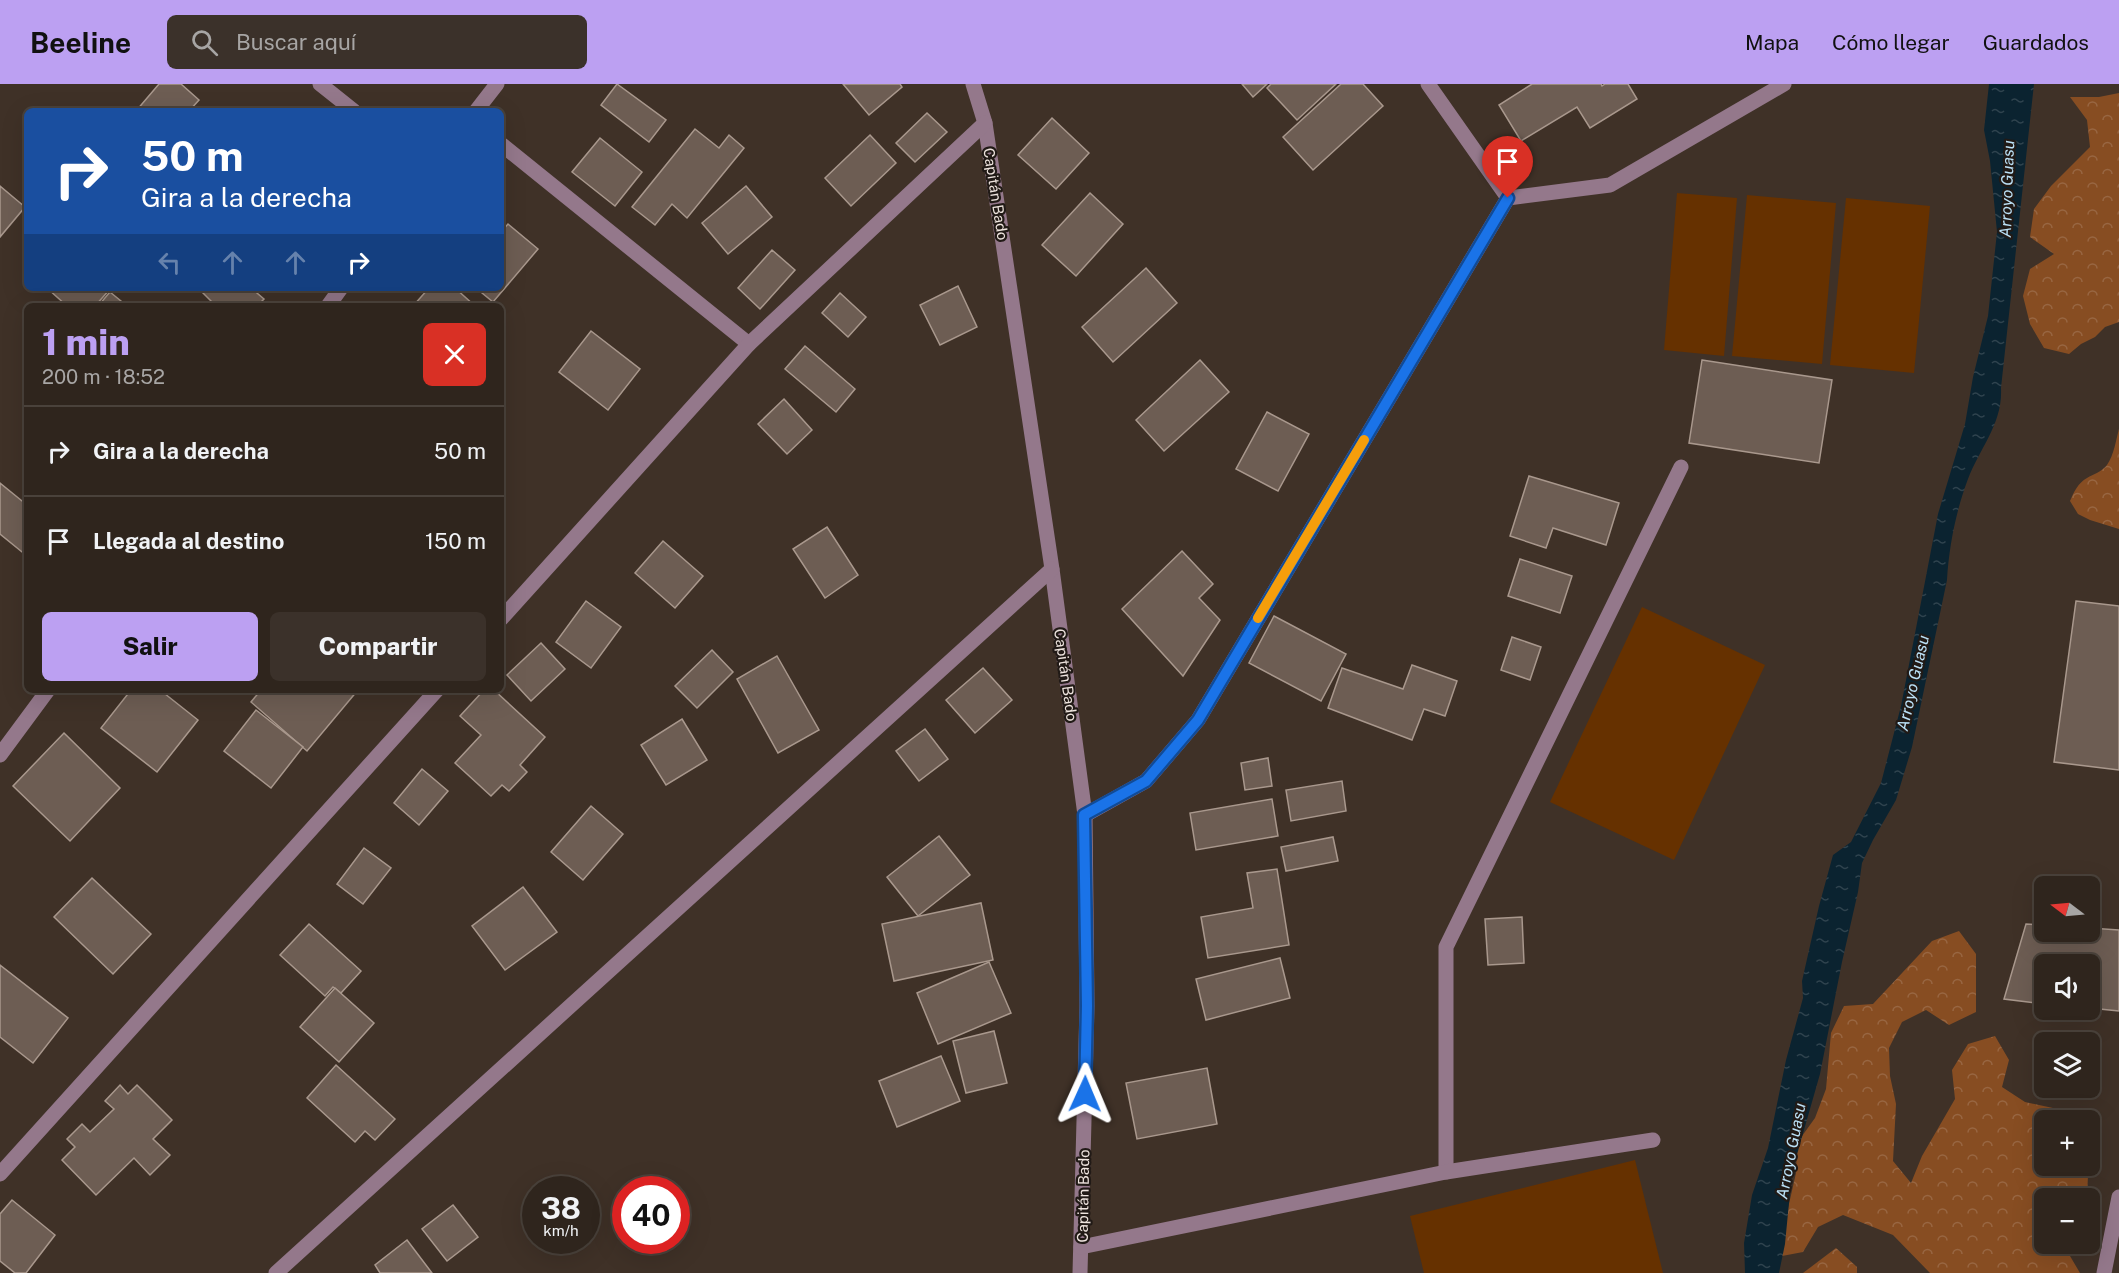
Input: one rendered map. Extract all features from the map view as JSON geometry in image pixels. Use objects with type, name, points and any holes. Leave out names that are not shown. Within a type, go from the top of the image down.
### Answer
[{"type":"street","points":[[320,84],[350,108]]},
{"type":"street","points":[[478,108],[497,84]]},
{"type":"street","name":"Capitán Bado","points":[[973,84],[985,123],[1052,569],[1084,815],[1087,1006],[1080,1273]]},
{"type":"street","points":[[1428,84],[1508,198]]},
{"type":"street","points":[[1508,198],[1610,185],[1784,84]]},
{"type":"street","points":[[504,616],[749,344],[985,123]]},
{"type":"street","points":[[504,146],[749,344]]},
{"type":"street","points":[[1084,815],[1146,781],[1198,720],[1508,198]]},
{"type":"street","points":[[1446,1172],[1446,946],[1681,467]]},
{"type":"street","points":[[276,1273],[1052,569]]},
{"type":"street","points":[[0,755],[46,693]]},
{"type":"street","points":[[0,1174],[434,693]]},
{"type":"street","points":[[1082,1247],[1446,1172],[1653,1140]]},
{"type":"street","points":[[2104,1273],[2119,1197]]},
{"type":"shaded area","points":[[1677,193],[1737,198],[1724,356],[1664,350]]},
{"type":"shaded area","points":[[1747,195],[1836,203],[1822,364],[1732,356]]},
{"type":"shaded area","points":[[1846,198],[1930,206],[1914,373],[1830,365]]},
{"type":"shaded area","points":[[1642,607],[1765,665],[1674,860],[1550,802]]},
{"type":"shaded area","points":[[1635,1160],[1663,1273],[1424,1273],[1410,1216]]},
{"type":"green space","points":[[2119,93],[2119,322],[2105,327],[2095,337],[2081,344],[2069,354],[2044,348],[2030,324],[2023,296],[2030,269],[2054,254],[2030,237],[2034,209],[2051,186],[2090,147],[2087,120],[2070,97],[2099,97]]},
{"type":"green space","points":[[2119,429],[2119,529],[2078,514],[2070,501],[2081,482],[2107,465]]},
{"type":"green space","points":[[1959,931],[1976,954],[1976,1012],[1949,1025],[1926,1010],[1902,1022],[1889,1048],[1890,1076],[1896,1104],[1893,1161],[1911,1183],[1922,1156],[1955,1099],[1952,1070],[1968,1044],[1995,1036],[2009,1060],[2002,1087],[2025,1102],[2057,1110],[2034,1110],[2034,1176],[2088,1176],[2087,1188],[2034,1188],[2034,1254],[2070,1254],[2080,1273],[1930,1273],[1893,1235],[1843,1215],[1818,1227],[1803,1252],[1777,1257],[1796,1173],[1797,1143],[1815,1118],[1826,1089],[1831,1033],[1844,1006],[1873,1004],[1932,941]]},
{"type":"green space","points":[[1836,1248],[1857,1267],[1857,1273],[1803,1273]]},
{"type":"water","name":"Arroyo Guasu","points":[[1989,84],[2034,84],[2001,401],[1995,424],[1968,479],[1957,516],[1949,554],[1947,580],[1912,747],[1896,800],[1862,863],[1820,1074],[1792,1172],[1785,1244],[1779,1273],[1745,1273],[1744,1243],[1752,1195],[1768,1148],[1786,1060],[1803,998],[1802,981],[1819,906],[1833,855],[1851,842],[1881,783],[1901,706],[1938,514],[1965,424],[1973,377],[1988,316],[1997,232],[1990,161],[1984,130]]},
{"type":"building","points":[[159,84],[181,84],[199,100],[192,108],[139,108]]},
{"type":"building","points":[[617,84],[666,120],[649,142],[601,105]]},
{"type":"building","points":[[843,84],[900,84],[902,87],[869,115]]},
{"type":"building","points":[[1242,84],[1267,84],[1253,97]]},
{"type":"building","points":[[1271,84],[1336,84],[1297,120],[1267,88]]},
{"type":"building","points":[[1341,84],[1363,84],[1383,106],[1313,170],[1283,137]]},
{"type":"building","points":[[1532,84],[1601,84],[1602,86],[1628,84],[1637,99],[1590,128],[1577,107],[1521,141],[1499,105]]},
{"type":"building","points":[[927,113],[947,132],[915,162],[896,143]]},
{"type":"building","points":[[1052,118],[1089,153],[1056,189],[1018,155]]},
{"type":"building","points":[[695,129],[719,148],[729,135],[744,148],[687,218],[672,204],[655,225],[632,207]]},
{"type":"building","points":[[870,135],[896,163],[851,206],[825,178]]},
{"type":"building","points":[[600,138],[642,172],[615,206],[572,172]]},
{"type":"building","points":[[0,186],[24,208],[0,237]]},
{"type":"building","points":[[746,186],[772,217],[728,254],[702,223]]},
{"type":"building","points":[[1090,193],[1123,224],[1076,276],[1042,245]]},
{"type":"building","points":[[508,224],[538,249],[504,289],[504,229]]},
{"type":"building","points":[[772,250],[795,270],[760,309],[738,288]]},
{"type":"building","points":[[1146,268],[1177,303],[1113,362],[1082,327]]},
{"type":"building","points":[[958,286],[977,327],[940,345],[920,305]]},
{"type":"building","points":[[50,291],[108,291],[98,303],[64,303]]},
{"type":"building","points":[[201,291],[255,291],[264,299],[260,303],[213,303]]},
{"type":"building","points":[[426,291],[458,291],[472,303],[416,303]]},
{"type":"building","points":[[480,291],[502,291],[493,302]]},
{"type":"building","points":[[110,292],[123,303],[101,303]]},
{"type":"building","points":[[840,293],[866,317],[848,337],[822,313]]},
{"type":"building","points":[[591,331],[640,369],[608,410],[559,372]]},
{"type":"building","points":[[805,346],[855,389],[836,412],[785,369]]},
{"type":"building","points":[[1200,360],[1229,392],[1164,451],[1136,420]]},
{"type":"building","points":[[1702,360],[1832,380],[1819,463],[1689,443]]},
{"type":"building","points":[[784,399],[812,430],[787,454],[758,424]]},
{"type":"building","points":[[1267,412],[1309,434],[1278,491],[1236,469]]},
{"type":"building","points":[[1529,476],[1619,503],[1606,545],[1553,528],[1546,548],[1510,536]]},
{"type":"building","points":[[0,483],[24,503],[24,554],[0,534]]},
{"type":"building","points":[[827,527],[858,575],[825,598],[793,549]]},
{"type":"building","points":[[663,541],[703,576],[675,608],[635,573]]},
{"type":"building","points":[[1182,551],[1213,584],[1199,598],[1220,620],[1183,676],[1122,609]]},
{"type":"building","points":[[1520,559],[1572,576],[1560,613],[1508,596]]},
{"type":"building","points":[[586,601],[621,627],[591,668],[556,642]]},
{"type":"building","points":[[2076,601],[2119,606],[2119,770],[2054,762]]},
{"type":"building","points":[[1274,616],[1346,654],[1321,701],[1249,663]]},
{"type":"building","points":[[1512,637],[1541,647],[1530,680],[1501,670]]},
{"type":"building","points":[[541,643],[565,669],[531,701],[507,675]]},
{"type":"building","points":[[712,650],[733,672],[697,708],[675,686]]},
{"type":"building","points":[[777,656],[819,730],[778,753],[737,679]]},
{"type":"building","points":[[1412,665],[1457,681],[1445,716],[1424,709],[1412,740],[1328,708],[1342,668],[1403,689]]},
{"type":"building","points":[[983,668],[1012,700],[975,733],[946,700]]},
{"type":"building","points":[[129,693],[164,693],[198,720],[157,772],[101,728]]},
{"type":"building","points":[[258,693],[355,693],[307,751],[251,702]]},
{"type":"building","points":[[481,693],[497,693],[545,737],[520,765],[527,772],[509,791],[502,785],[491,796],[455,763],[481,735],[460,716]]},
{"type":"building","points":[[256,710],[303,747],[271,788],[224,751]]},
{"type":"building","points":[[682,719],[707,760],[666,785],[641,745]]},
{"type":"building","points":[[925,729],[948,759],[919,781],[896,751]]},
{"type":"building","points":[[64,733],[120,788],[70,841],[13,786]]},
{"type":"building","points":[[1268,758],[1272,786],[1245,790],[1241,763]]},
{"type":"building","points":[[422,769],[448,791],[419,825],[394,803]]},
{"type":"building","points":[[1342,781],[1346,811],[1291,821],[1286,790]]},
{"type":"building","points":[[1272,799],[1278,836],[1196,850],[1190,813]]},
{"type":"building","points":[[591,806],[623,834],[583,880],[551,852]]},
{"type":"building","points":[[939,836],[970,875],[918,916],[887,877]]},
{"type":"building","points":[[1333,837],[1338,861],[1286,871],[1281,847]]},
{"type":"building","points":[[364,848],[391,868],[363,904],[337,884]]},
{"type":"building","points":[[1277,869],[1289,945],[1208,958],[1201,917],[1253,908],[1247,873]]},
{"type":"building","points":[[92,878],[151,934],[113,974],[54,917]]},
{"type":"building","points":[[523,887],[557,932],[505,970],[472,926]]},
{"type":"building","points":[[981,903],[993,960],[894,981],[882,924]]},
{"type":"building","points":[[1522,917],[1524,963],[1488,965],[1485,919]]},
{"type":"building","points":[[309,924],[361,971],[341,993],[333,987],[325,996],[280,955]]},
{"type":"building","points":[[2026,924],[2034,924],[2034,942],[2100,942],[2100,929],[2119,930],[2119,1011],[2100,1009],[2100,954],[2034,954],[2034,1003],[2004,999]]},
{"type":"building","points":[[1280,958],[1290,998],[1206,1020],[1196,979]]},
{"type":"building","points":[[989,962],[1011,1013],[938,1044],[917,993]]},
{"type":"building","points":[[0,965],[68,1018],[33,1063],[0,1037]]},
{"type":"building","points":[[335,988],[374,1023],[339,1062],[300,1027]]},
{"type":"building","points":[[994,1031],[1007,1083],[966,1093],[953,1041]]},
{"type":"building","points":[[941,1056],[960,1101],[897,1127],[879,1081]]},
{"type":"building","points":[[336,1065],[395,1119],[375,1140],[365,1131],[355,1142],[307,1098]]},
{"type":"building","points":[[1207,1068],[1217,1124],[1137,1139],[1126,1083]]},
{"type":"building","points":[[120,1085],[128,1094],[137,1085],[172,1120],[153,1139],[170,1155],[150,1175],[134,1158],[96,1195],[62,1160],[75,1147],[67,1139],[82,1124],[90,1132],[114,1109],[105,1101]]},
{"type":"building","points":[[12,1200],[55,1235],[26,1273],[15,1273],[0,1261],[0,1214]]},
{"type":"building","points":[[453,1205],[478,1237],[447,1261],[422,1229]]},
{"type":"building","points":[[407,1240],[432,1273],[380,1273],[375,1265]]},
{"type":"slow traffic","points":[[1258,618],[1364,440]]},
{"type":"route","points":[[1085,1094],[1087,1006],[1084,815],[1146,781],[1198,720],[1508,198]]}]
